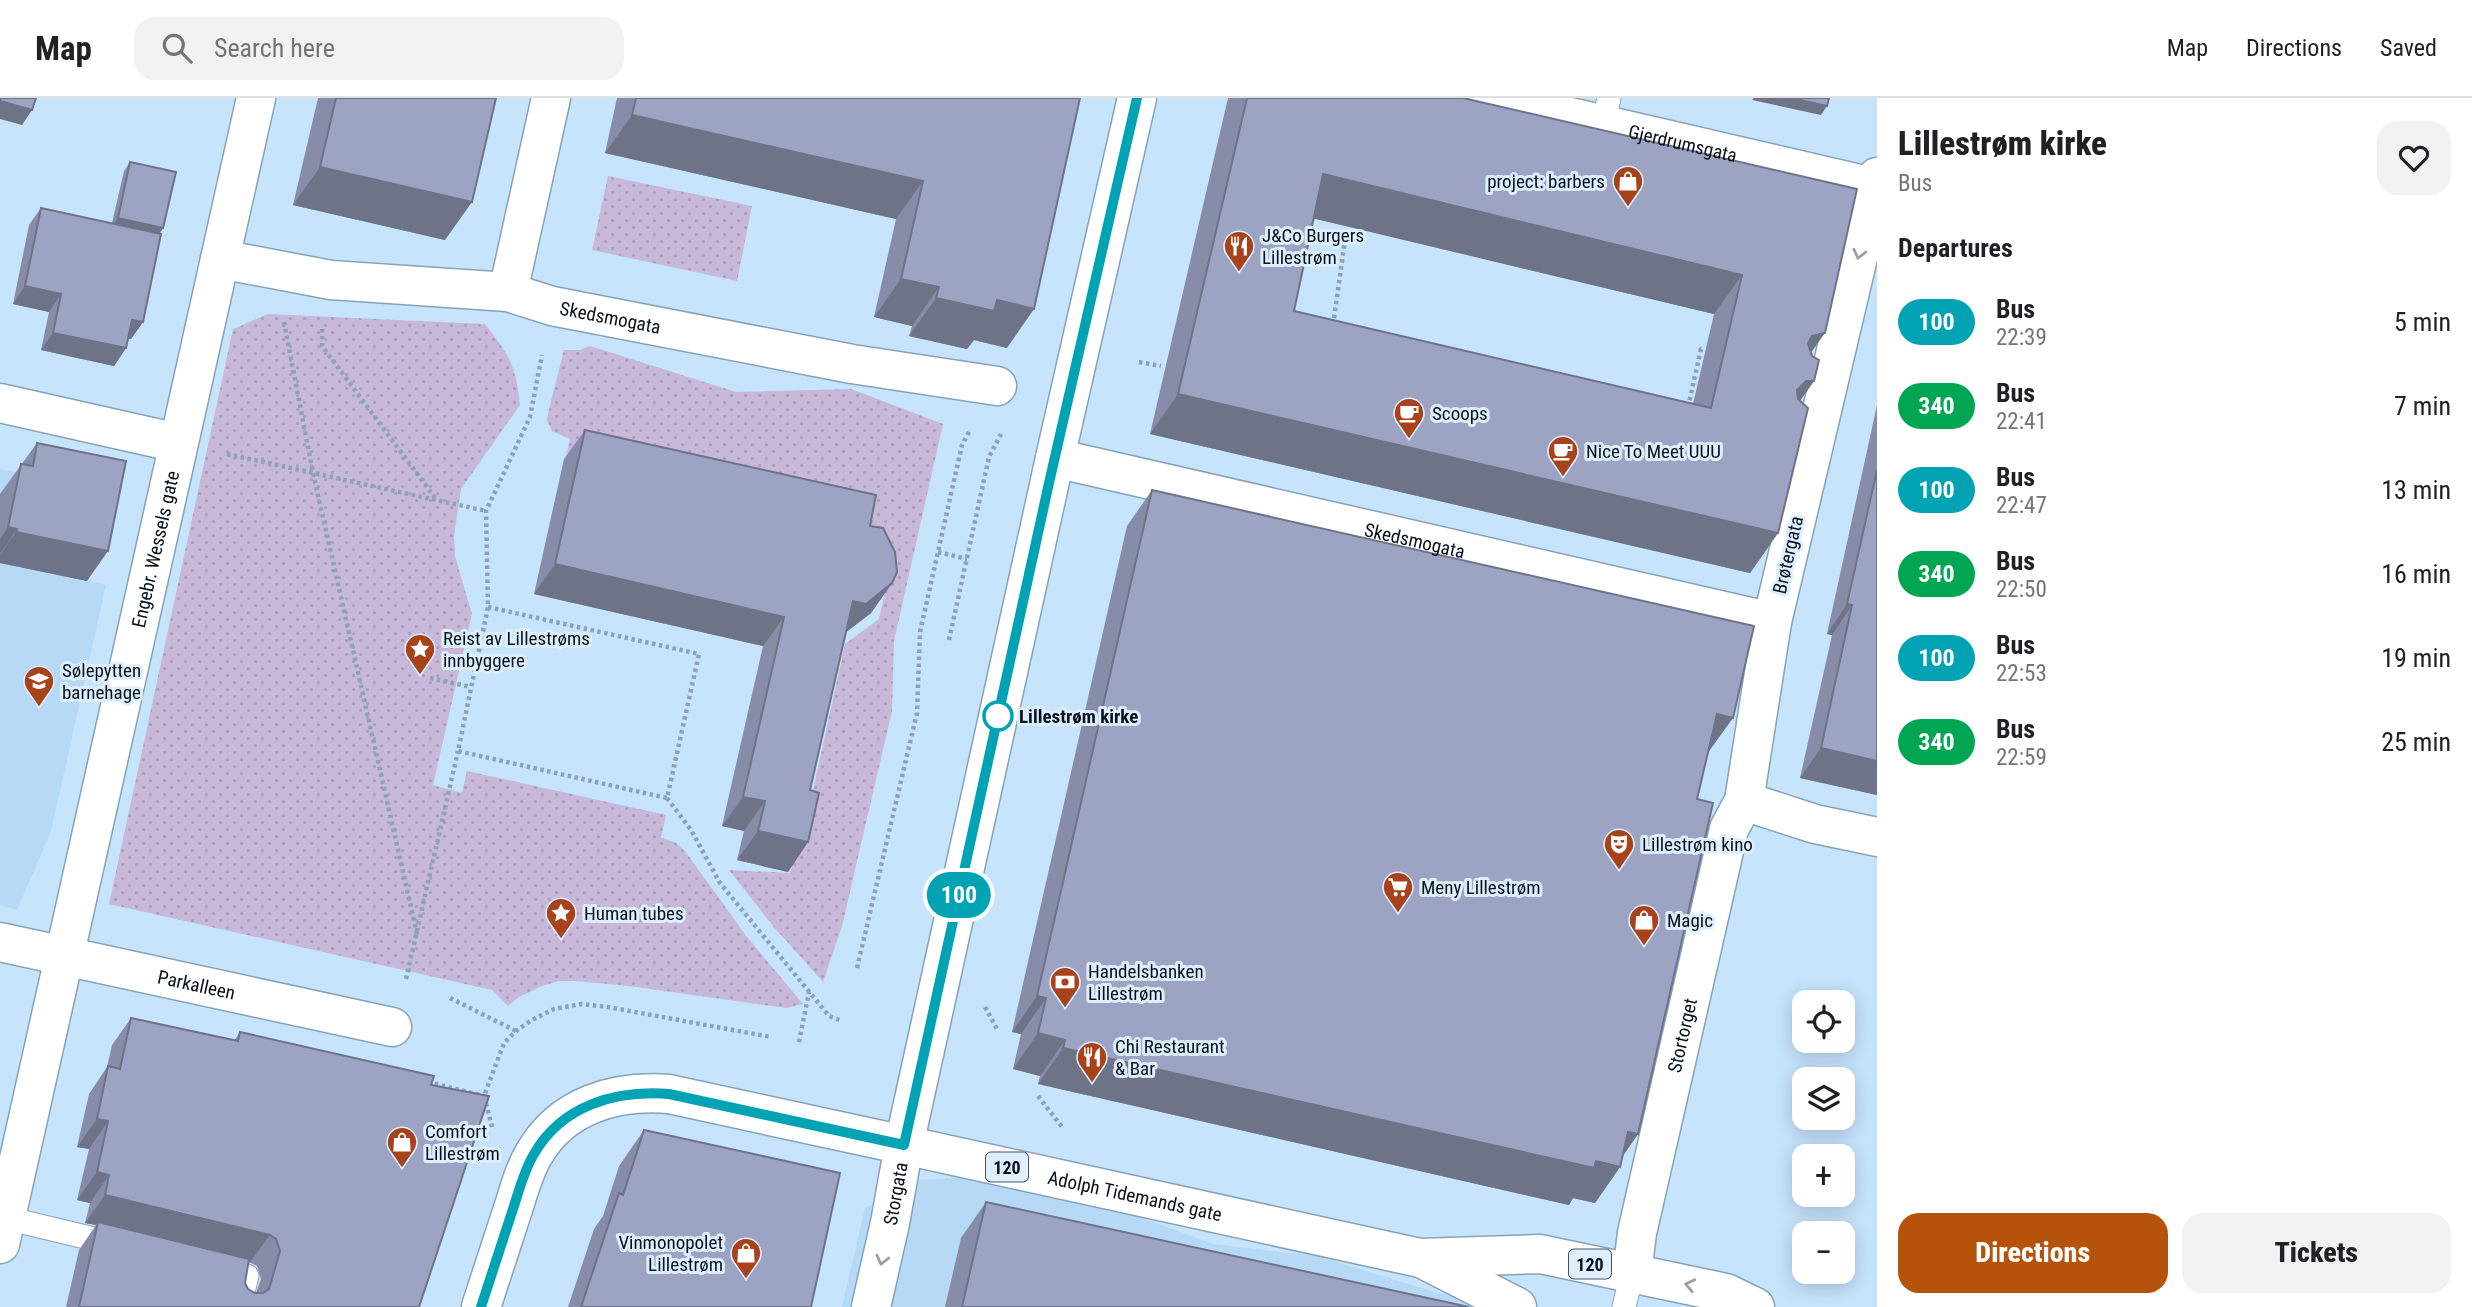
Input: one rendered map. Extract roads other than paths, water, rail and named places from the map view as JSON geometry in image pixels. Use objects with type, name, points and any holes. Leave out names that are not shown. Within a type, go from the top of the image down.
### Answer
[{"type":"street","name":"Engebr. Wessels gate","points":[[3,1231],[256,98]]},
{"type":"street","points":[[508,292],[551,98]]},
{"type":"street","name":"Storgata","points":[[871,1307],[1055,458],[1137,98]]},
{"type":"street","name":"Gjerdrumsgata","points":[[1488,98],[1606,112],[1876,184]]},
{"type":"street","name":"Brøtergata","points":[[1744,801],[1802,438],[1876,184]]},
{"type":"street","name":"Skedsmogata","points":[[220,259],[331,280],[508,292],[552,306],[852,364],[997,386]]},
{"type":"street","points":[[0,403],[178,443]]},
{"type":"street","name":"Skedsmogata","points":[[1055,458],[1772,622]]},
{"type":"street","points":[[1744,801],[1815,824],[1877,837]]},
{"type":"street","name":"Stortorget","points":[[1628,1290],[1637,1233],[1729,829],[1744,801]]},
{"type":"street","name":"Parkalleen","points":[[0,942],[393,1027]]},
{"type":"street","name":"Adolph Tidemands gate","points":[[481,1307],[534,1154],[551,1130],[570,1114],[594,1102],[643,1092],[669,1094],[1420,1258],[1540,1254],[1628,1290],[1726,1293],[1755,1307]]},
{"type":"street","name":"Adolph Tidemands gate","points":[[1420,1258],[1517,1307]]},
{"type":"lane","points":[[3,1231],[140,1250]]},
{"type":"lane","points":[[193,1263],[247,1276],[239,1307]]},
{"type":"place","name":"project: barbers","points":[[1628,208]]},
{"type":"place","name":"J&Co Burgers Lillestrøm","points":[[1239,273]]},
{"type":"place","name":"Scoops","points":[[1409,440]]},
{"type":"place","name":"Nice To Meet UUU","points":[[1563,478]]},
{"type":"place","name":"Reist av Lillestrøms innbyggere","points":[[420,676]]},
{"type":"place","name":"Sølepytten barnehage","points":[[39,708]]},
{"type":"place","name":"Lillestrøm kirke","points":[[998,716]]},
{"type":"place","name":"Lillestrøm kino","points":[[1619,871]]},
{"type":"place","name":"Meny Lillestrøm","points":[[1398,914]]},
{"type":"place","name":"Human tubes","points":[[561,940]]},
{"type":"place","name":"Magic","points":[[1644,947]]},
{"type":"place","name":"Handelsbanken Lillestrøm","points":[[1065,1009]]},
{"type":"place","name":"Chi Restaurant & Bar","points":[[1092,1084]]},
{"type":"place","name":"Comfort Lillestrøm","points":[[402,1169]]},
{"type":"place","name":"Vinmonopolet Lillestrøm","points":[[746,1280]]}]
